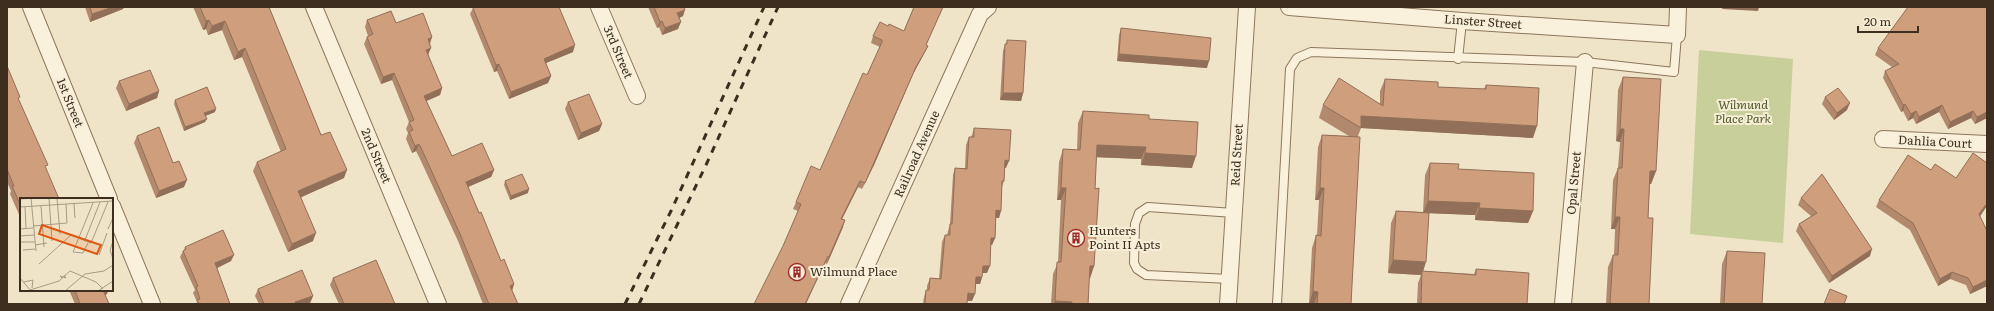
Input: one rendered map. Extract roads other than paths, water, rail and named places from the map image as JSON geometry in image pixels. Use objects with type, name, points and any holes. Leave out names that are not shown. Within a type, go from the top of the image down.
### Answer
[{"type":"street","name":"1st Street","points":[[31,7],[109,198]]},
{"type":"street","name":"2nd Street","points":[[314,7],[438,304]]},
{"type":"street","name":"3rd Street","points":[[599,7],[637,96]]},
{"type":"street","name":"Railroad Avenue","points":[[849,304],[980,14],[988,7]]},
{"type":"street","name":"Reid Street","points":[[1228,304],[1247,7]]},
{"type":"street","name":"Linster Street","points":[[1289,7],[1462,14],[1677,35]]},
{"type":"street","points":[[1677,35],[1678,7]]},
{"type":"street","name":"Opal Street","points":[[1563,304],[1585,62]]},
{"type":"street","name":"Dahlia Court","points":[[1882,139],[1987,144]]},
{"type":"street","points":[[113,208],[152,304]]},
{"type":"lane","points":[[1458,59],[1462,14]]},
{"type":"lane","points":[[1277,304],[1290,69],[1297,58],[1311,52],[1458,59],[1585,62],[1674,72],[1677,35]]},
{"type":"lane","points":[[1230,279],[1146,275],[1137,269],[1134,263],[1135,224],[1139,213],[1148,207],[1234,213]]},
{"type":"railway","points":[[625,304],[671,211],[764,7]]},
{"type":"railway","points":[[639,304],[706,165],[778,7]]},
{"type":"place","name":"Hunters Point II Apts","points":[[1076,238]]},
{"type":"place","name":"Wilmund Place","points":[[797,272]]},
{"type":"park label","name":"Wilmund Place Park","points":[[1743,112]]}]
